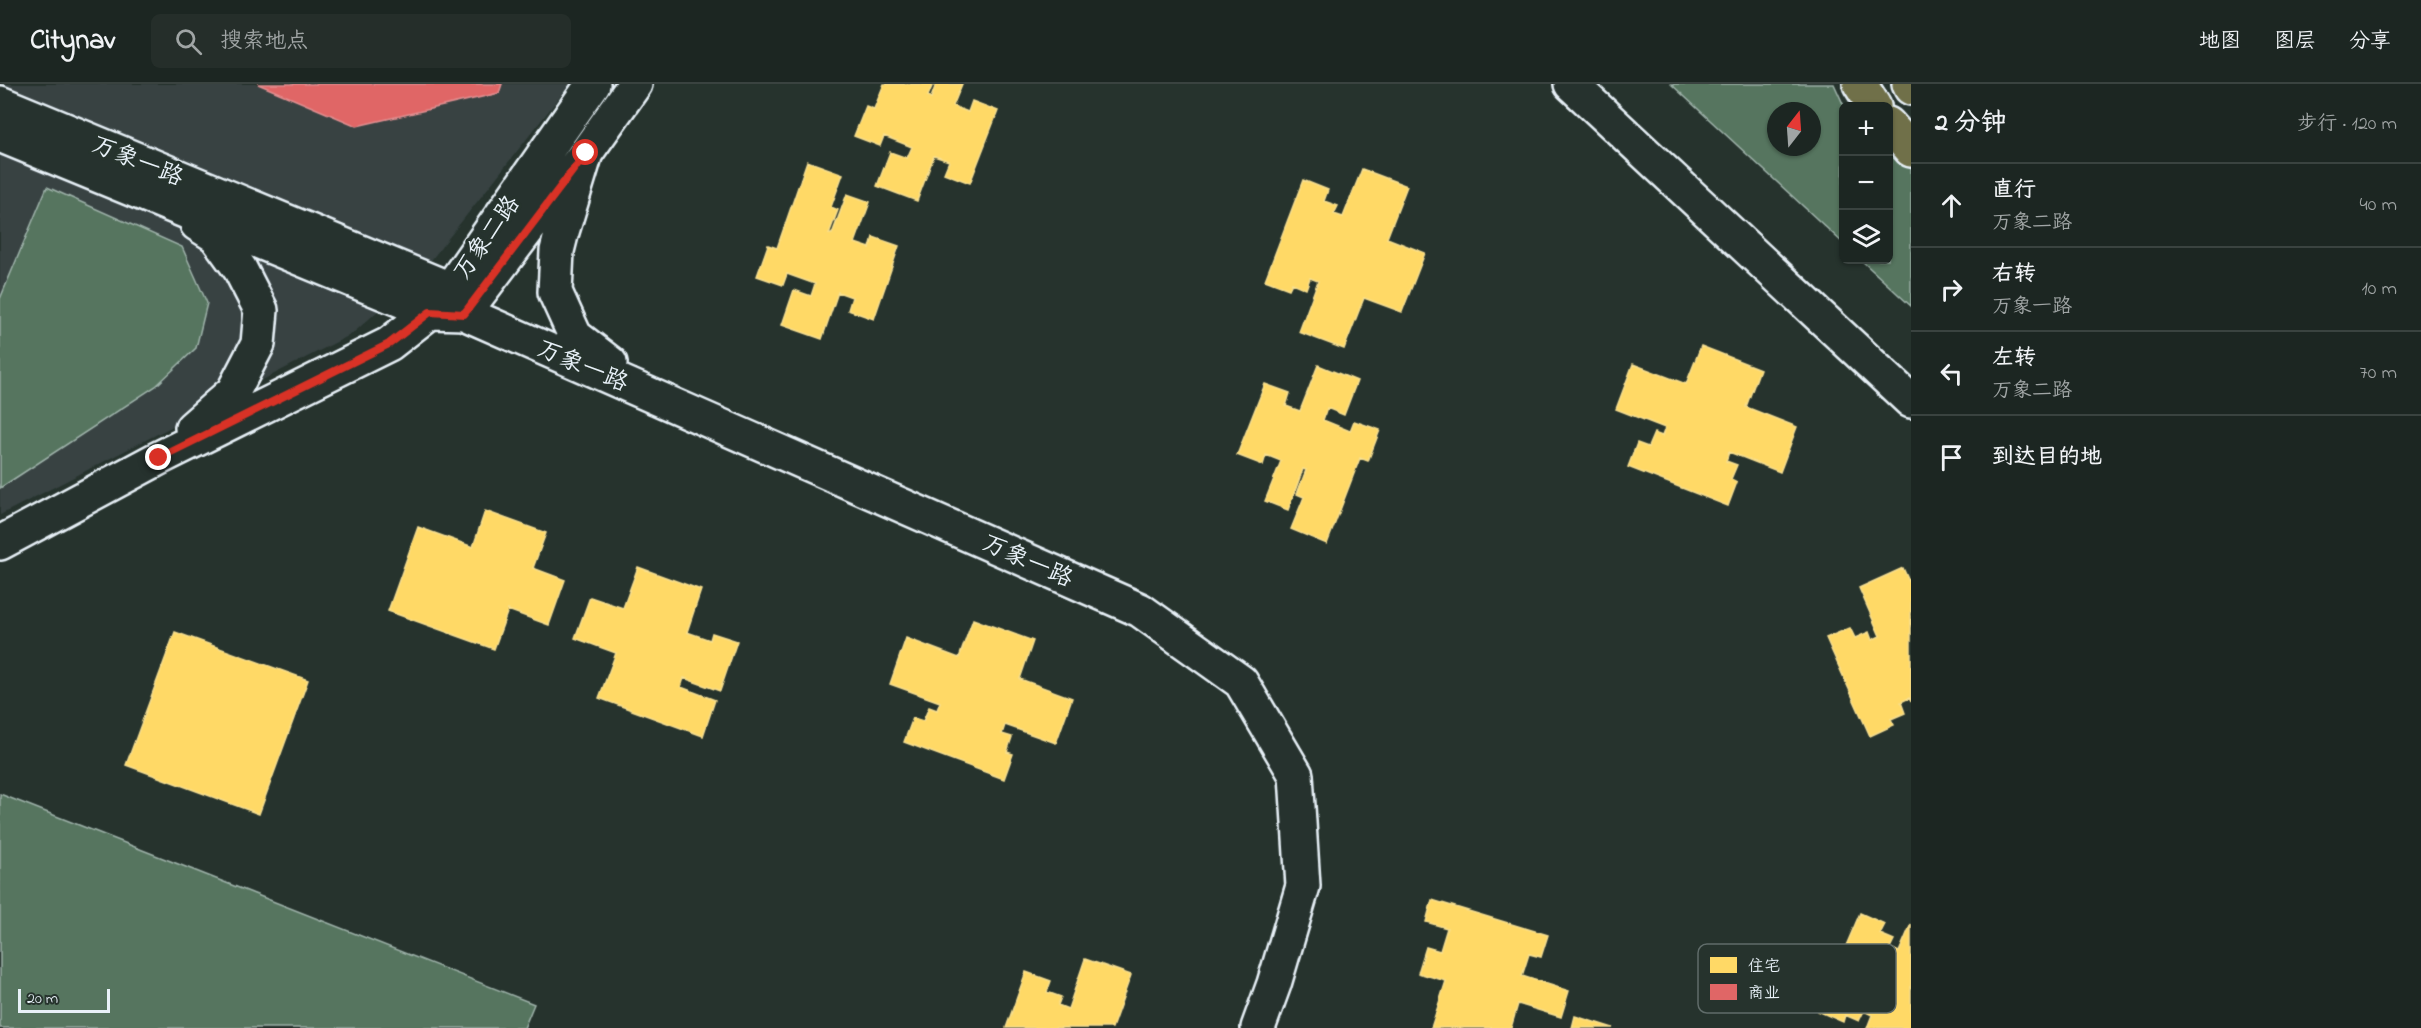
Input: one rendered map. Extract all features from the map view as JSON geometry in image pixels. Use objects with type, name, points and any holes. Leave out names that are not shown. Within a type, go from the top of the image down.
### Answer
[{"type":"highway","points":[[1909,84],[1911,88]]},
{"type":"highway","points":[[1893,128],[1911,150]]},
{"type":"street","name":"万象二路","points":[[448,305],[593,84]]},
{"type":"street","name":"万象二路","points":[[0,543],[159,458],[389,344],[448,305],[586,153],[635,84]]},
{"type":"street","points":[[1571,84],[1911,401]]},
{"type":"street","name":"万象一路","points":[[0,103],[448,305],[1140,610],[1241,682],[1296,775],[1303,886],[1275,984],[1258,1028]]},
{"type":"street","name":"万象一路","points":[[0,135],[160,201],[448,305]]},
{"type":"street","points":[[586,153],[557,251],[555,292],[575,336],[652,395]]},
{"type":"street","points":[[159,458],[233,392],[258,344],[261,310],[240,269],[216,236],[160,201]]},
{"type":"shaded area","points":[[0,84],[570,84],[421,273],[352,334],[0,515]]},
{"type":"green space","points":[[1671,84],[1834,84],[1842,102],[1839,102],[1839,239]]},
{"type":"green space","points":[[1893,155],[1911,169],[1911,306],[1865,264],[1893,264]]},
{"type":"green space","points":[[47,187],[182,247],[207,303],[196,348],[156,386],[0,488],[0,299]]},
{"type":"green space","points":[[0,794],[534,1004],[524,1028],[0,1028]]},
{"type":"building: 住宅","points":[[884,84],[933,84],[928,96],[931,98],[936,84],[962,84],[953,106],[968,112],[972,101],[998,111],[970,183],[944,173],[949,161],[934,156],[917,201],[877,186],[890,152],[907,158],[912,147],[884,136],[880,146],[854,136],[866,106],[874,109]]},
{"type":"building: 住宅","points":[[807,161],[843,174],[831,207],[838,210],[829,234],[832,234],[847,194],[870,202],[855,243],[870,248],[873,237],[899,246],[874,319],[848,310],[852,297],[838,292],[822,339],[782,325],[794,290],[811,296],[815,284],[787,274],[783,285],[757,276],[768,245],[777,248]]},
{"type":"building: 住宅","points":[[1362,169],[1407,186],[1387,238],[1425,253],[1402,312],[1364,298],[1344,349],[1299,332],[1318,281],[1310,278],[1306,289],[1292,283],[1289,289],[1265,280],[1303,180],[1328,190],[1324,201],[1338,206],[1334,214],[1343,217]]},
{"type":"building: 住宅","points":[[1701,346],[1760,369],[1746,407],[1797,427],[1780,472],[1729,452],[1726,461],[1737,465],[1731,479],[1737,482],[1728,506],[1628,467],[1637,443],[1648,447],[1654,433],[1662,436],[1665,428],[1616,409],[1633,364],[1686,384]]},
{"type":"building: 住宅","points":[[1318,365],[1357,381],[1344,415],[1327,408],[1323,420],[1350,431],[1354,421],[1380,430],[1368,461],[1360,458],[1327,544],[1291,529],[1304,497],[1297,494],[1306,470],[1303,469],[1288,510],[1265,501],[1281,461],[1266,455],[1263,465],[1237,455],[1265,384],[1290,393],[1286,406],[1300,411]]},
{"type":"building: 住宅","points":[[485,511],[546,533],[533,568],[565,580],[549,625],[508,610],[494,649],[388,611],[418,527],[473,547]]},
{"type":"building: 住宅","points":[[638,567],[701,590],[687,632],[710,640],[712,633],[737,641],[720,691],[684,678],[681,687],[715,700],[703,736],[599,698],[616,653],[575,638],[590,597],[623,608]]},
{"type":"building: 住宅","points":[[1903,568],[1911,586],[1911,702],[1909,698],[1901,702],[1905,713],[1891,719],[1894,725],[1870,736],[1826,638],[1850,628],[1855,638],[1869,632],[1872,640],[1880,636],[1859,588]]},
{"type":"building: 住宅","points":[[973,619],[1033,641],[1020,679],[1072,698],[1056,743],[1005,725],[1002,734],[1012,737],[1007,752],[1013,754],[1004,779],[904,742],[913,718],[923,721],[929,707],[937,710],[940,702],[890,684],[906,638],[959,658]]},
{"type":"building: 住宅","points":[[175,632],[308,680],[259,814],[126,765]]},
{"type":"building: 住宅","points":[[1432,900],[1548,935],[1541,957],[1529,954],[1522,976],[1569,991],[1561,1017],[1518,1004],[1511,1028],[1431,1028],[1446,981],[1418,973],[1426,947],[1440,951],[1447,928],[1426,922]]},
{"type":"building: 住宅","points":[[1860,913],[1885,924],[1880,934],[1894,940],[1892,944],[1847,944]]},
{"type":"building: 住宅","points":[[1911,924],[1911,1028],[1867,1028],[1872,1015],[1868,1013],[1896,1013],[1896,951],[1899,952]]},
{"type":"building: 住宅","points":[[1085,959],[1131,975],[1112,1028],[1006,1028],[1026,972],[1051,981],[1047,992],[1061,997],[1058,1005],[1068,1009]]},
{"type":"building: 住宅","points":[[1823,1013],[1863,1013],[1859,1021],[1845,1015],[1843,1022]]},
{"type":"building: 住宅","points":[[1575,1016],[1613,1028],[1572,1028]]},
{"type":"building: 商业","points":[[258,84],[502,84],[499,93],[357,126]]},
{"type":"route","points":[[159,458],[389,344],[430,312],[464,314],[586,153]]}]
